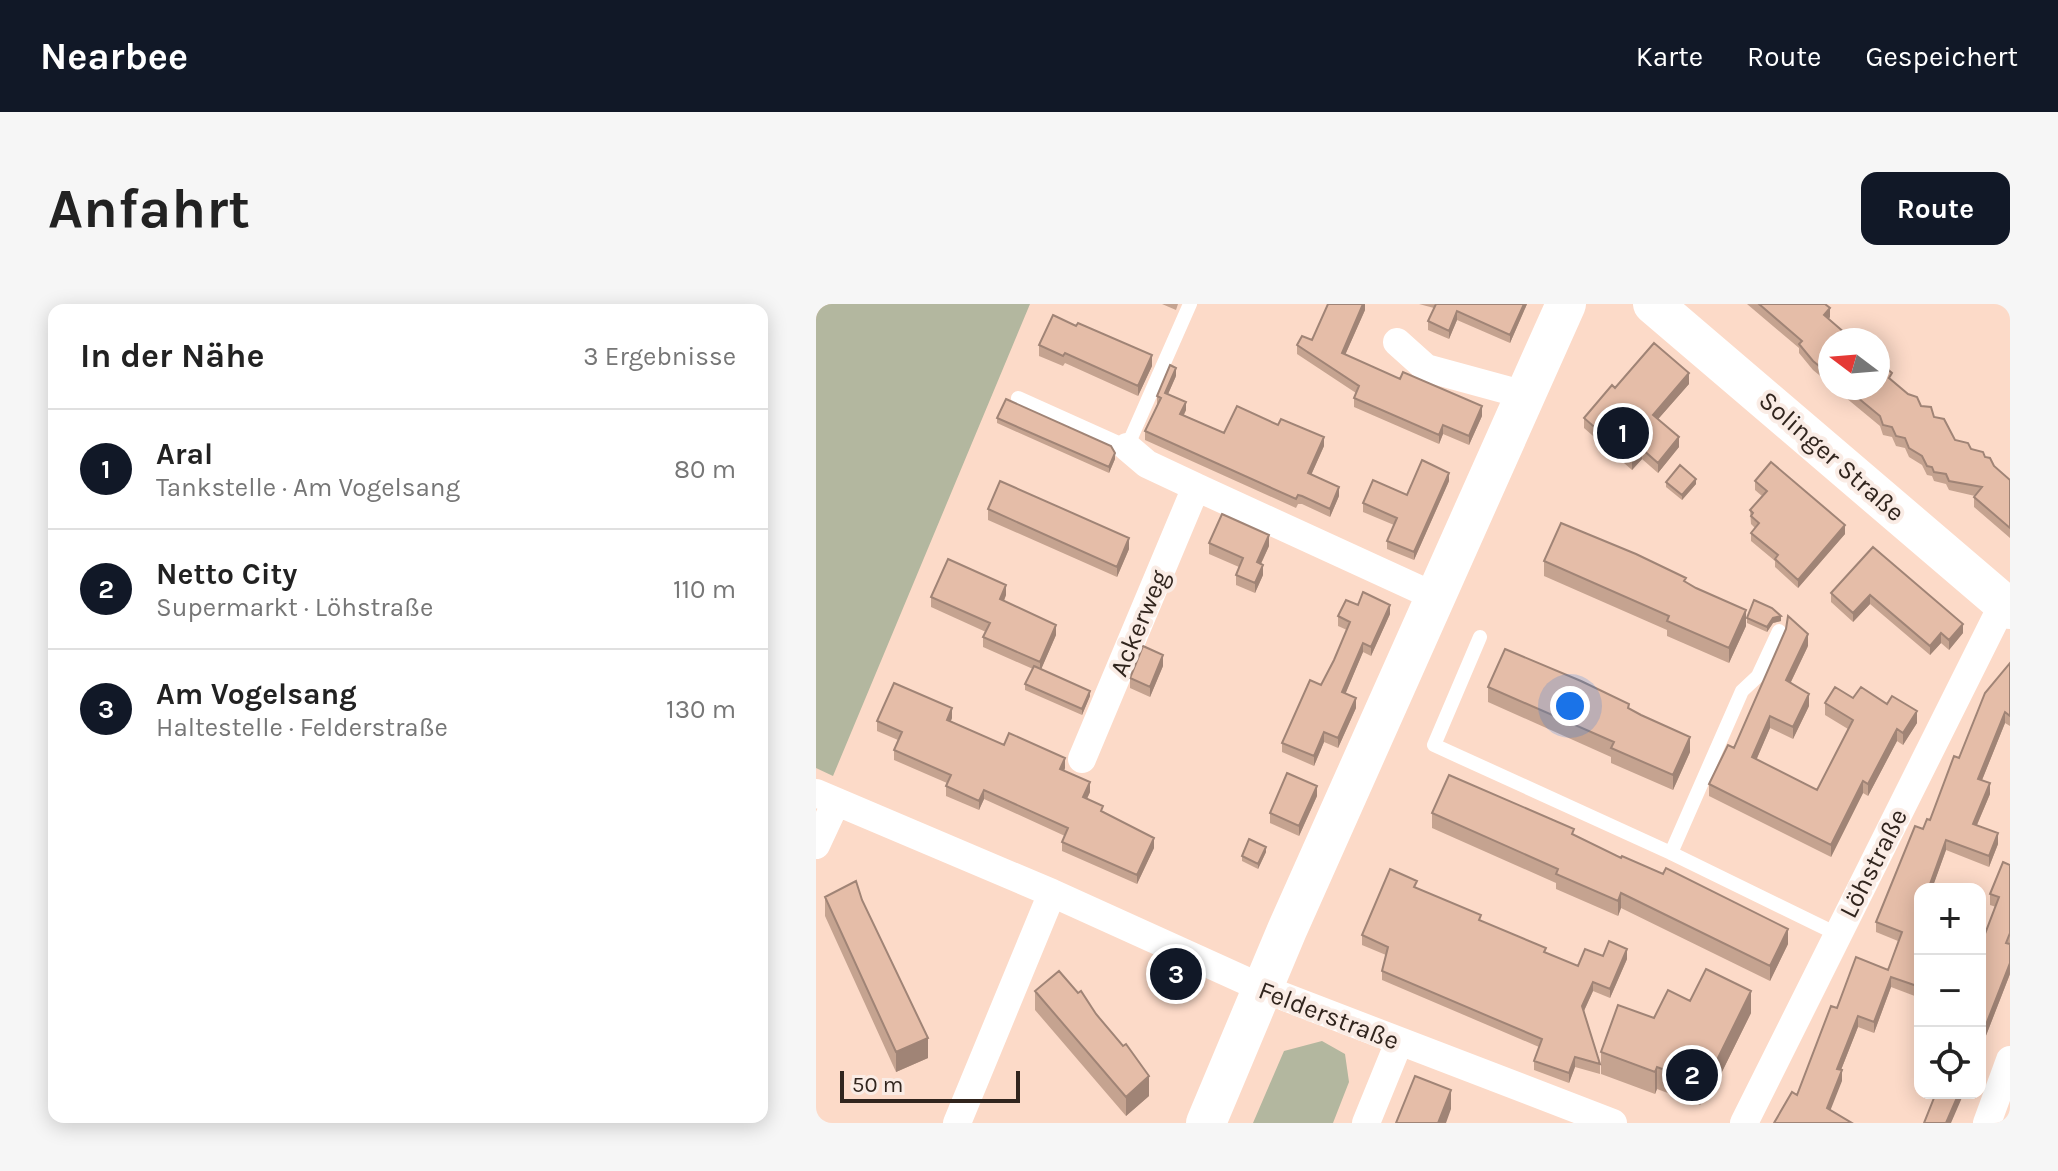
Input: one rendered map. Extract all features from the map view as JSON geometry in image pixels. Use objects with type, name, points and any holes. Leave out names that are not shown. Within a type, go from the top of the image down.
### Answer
[{"type":"main road","points":[[1206,1123],[1287,930],[1566,304]]},
{"type":"main road","name":"Solinger Straße","points":[[1653,304],[2007,606]]},
{"type":"street","points":[[1397,342],[1426,368],[1525,395]]},
{"type":"street","points":[[1127,447],[1147,464],[1436,597]]},
{"type":"street","name":"Ackerweg","points":[[1082,759],[1196,487]]},
{"type":"street","name":"Löhstraße","points":[[1744,1123],[1837,934],[2007,606]]},
{"type":"street","points":[[816,845],[826,798]]},
{"type":"street","name":"Felderstraße","points":[[826,798],[1052,893],[1264,989],[1613,1123]]},
{"type":"street","points":[[957,1123],[1052,893]]},
{"type":"street","points":[[1366,1123],[1399,1042]]},
{"type":"street","points":[[1987,1123],[2010,1060]]},
{"type":"lane","points":[[1018,398],[1127,447],[1190,304]]},
{"type":"lane","points":[[1671,853],[1742,691],[1758,676],[1779,631]]},
{"type":"lane","points":[[1480,637],[1434,745],[1671,853],[1837,934]]},
{"type":"green space","points":[[816,304],[1030,304],[833,776],[816,768]]},
{"type":"green space","points":[[1322,1041],[1345,1054],[1349,1082],[1333,1123],[1253,1123],[1284,1051]]},
{"type":"building","points":[[1328,304],[1363,304],[1342,353],[1400,379],[1403,372],[1482,406],[1469,436],[1443,425],[1439,435],[1354,398],[1359,386],[1297,345],[1302,336],[1312,340]]},
{"type":"building","points":[[1436,304],[1524,304],[1510,335],[1457,311],[1449,331],[1428,321]]},
{"type":"building","points":[[1759,304],[1825,304],[1830,308],[1824,315],[1839,328],[1818,328],[1818,365],[1799,344],[1802,341]]},
{"type":"building","points":[[1053,315],[1152,355],[1138,386],[1065,353],[1063,356],[1039,345]]},
{"type":"building","points":[[1654,343],[1689,373],[1653,415],[1679,437],[1658,463],[1642,449],[1632,460],[1584,418]]},
{"type":"building","points":[[1170,365],[1176,368],[1165,393],[1186,402],[1180,414],[1224,433],[1237,406],[1278,425],[1281,419],[1324,437],[1308,473],[1339,487],[1330,509],[1302,496],[1298,495],[1296,499],[1145,431],[1161,398],[1157,396]]},
{"type":"building","points":[[1890,379],[1908,394],[1917,397],[1921,406],[1931,407],[1934,417],[1944,419],[1955,440],[1983,452],[2010,480],[2010,528],[1974,497],[1982,487],[1949,481],[1946,474],[1934,472],[1922,456],[1909,448],[1905,438],[1896,436],[1892,427],[1883,425],[1880,416],[1861,400],[1890,400]]},
{"type":"building","points":[[1006,399],[1111,446],[1115,453],[1109,467],[997,418]]},
{"type":"building","points":[[1422,460],[1449,473],[1414,552],[1387,541],[1397,518],[1363,503],[1373,480],[1407,495]]},
{"type":"building","points":[[1771,462],[1845,525],[1798,580],[1775,559],[1778,555],[1751,533],[1759,523],[1751,516],[1753,513],[1750,510],[1767,491],[1755,481]]},
{"type":"building","points":[[1680,465],[1696,479],[1682,495],[1666,482]]},
{"type":"building","points":[[1000,481],[1129,538],[1117,567],[988,509]]},
{"type":"building","points":[[1222,514],[1269,535],[1257,562],[1263,565],[1255,583],[1236,575],[1243,558],[1209,543]]},
{"type":"building","points":[[1561,523],[1636,554],[1686,578],[1684,581],[1696,588],[1746,610],[1729,648],[1667,621],[1669,616],[1544,561]]},
{"type":"building","points":[[1873,547],[1963,624],[1949,640],[1941,633],[1930,646],[1870,595],[1853,613],[1831,593]]},
{"type":"building","points":[[948,559],[1006,585],[1000,599],[1056,625],[1040,662],[983,637],[990,623],[931,597]]},
{"type":"building","points":[[1363,592],[1390,605],[1371,647],[1363,643],[1342,692],[1356,698],[1338,738],[1324,732],[1314,756],[1282,743],[1310,680],[1321,685],[1334,660],[1350,622],[1338,616],[1346,600],[1358,605]]},
{"type":"building","points":[[1754,600],[1781,616],[1773,618],[1767,627],[1747,618]]},
{"type":"building","points":[[1788,616],[1808,634],[1786,680],[1809,694],[1793,727],[1770,716],[1752,757],[1817,790],[1853,720],[1825,703],[1835,687],[1853,698],[1861,687],[1887,704],[1892,696],[1917,711],[1903,733],[1897,729],[1868,784],[1863,781],[1831,845],[1709,784],[1728,745],[1734,748],[1786,629]]},
{"type":"building","points":[[1143,646],[1163,655],[1150,687],[1130,678]]},
{"type":"building","points":[[1505,649],[1581,681],[1629,704],[1628,708],[1641,715],[1690,737],[1673,775],[1611,748],[1614,742],[1488,687]]},
{"type":"building","points":[[2010,663],[2010,716],[2005,712],[1978,779],[1990,783],[1973,824],[1998,833],[1989,856],[1946,840],[1930,883],[1914,883],[1914,985],[1891,977],[1874,1022],[1858,1016],[1837,1069],[1842,1070],[1827,1108],[1852,1123],[1774,1123],[1792,1092],[1797,1095],[1831,1006],[1837,1008],[1856,957],[1888,970],[1902,932],[1876,922],[1915,826],[1923,829],[1927,819],[1930,820],[1954,756],[1959,758],[1985,693]]},
{"type":"building","points":[[1034,666],[1090,691],[1082,709],[1025,684]]},
{"type":"building","points":[[894,683],[952,708],[947,720],[1004,745],[1009,733],[1065,758],[1060,769],[1090,782],[1083,797],[1103,806],[1101,811],[1154,838],[1137,875],[1062,842],[1068,828],[984,790],[979,801],[946,786],[951,775],[894,750],[902,732],[877,721]]},
{"type":"building","points":[[1287,773],[1317,786],[1299,826],[1270,813]]},
{"type":"building","points":[[1449,775],[1574,829],[1572,834],[1621,858],[1663,874],[1666,868],[1788,929],[1770,966],[1621,893],[1618,901],[1556,874],[1558,869],[1432,813]]},
{"type":"building","points":[[1249,839],[1266,847],[1258,864],[1242,856]]},
{"type":"building","points":[[2003,862],[2010,865],[2010,933],[2006,943],[2010,944],[2010,963],[1986,1025],[1986,931],[1999,897],[1990,894]]},
{"type":"building","points":[[1390,869],[1417,881],[1414,887],[1481,915],[1479,920],[1546,948],[1544,952],[1578,966],[1585,949],[1603,956],[1609,941],[1627,949],[1610,989],[1593,982],[1582,1006],[1600,1064],[1575,1057],[1569,1073],[1534,1061],[1542,1039],[1382,971],[1388,947],[1362,935]]},
{"type":"building","points":[[856,881],[862,900],[928,1038],[896,1052],[825,897]]},
{"type":"building","points":[[1706,969],[1751,991],[1715,1064],[1710,1062],[1700,1083],[1657,1067],[1655,1072],[1601,1052],[1618,1005],[1654,1018],[1668,990],[1690,1001]]},
{"type":"building","points":[[1059,971],[1078,993],[1081,991],[1096,1014],[1123,1046],[1126,1044],[1149,1076],[1126,1097],[1035,991]]},
{"type":"building","points":[[1415,1076],[1451,1090],[1438,1123],[1396,1123]]},
{"type":"building","points":[[1934,1099],[1956,1099],[1946,1123],[1924,1123]]},
{"type":"place","name":"Aral","points":[[1623,433]]},
{"type":"place","name":"Am Vogelsang","points":[[1176,974]]},
{"type":"place","name":"Netto City","points":[[1692,1075]]}]
